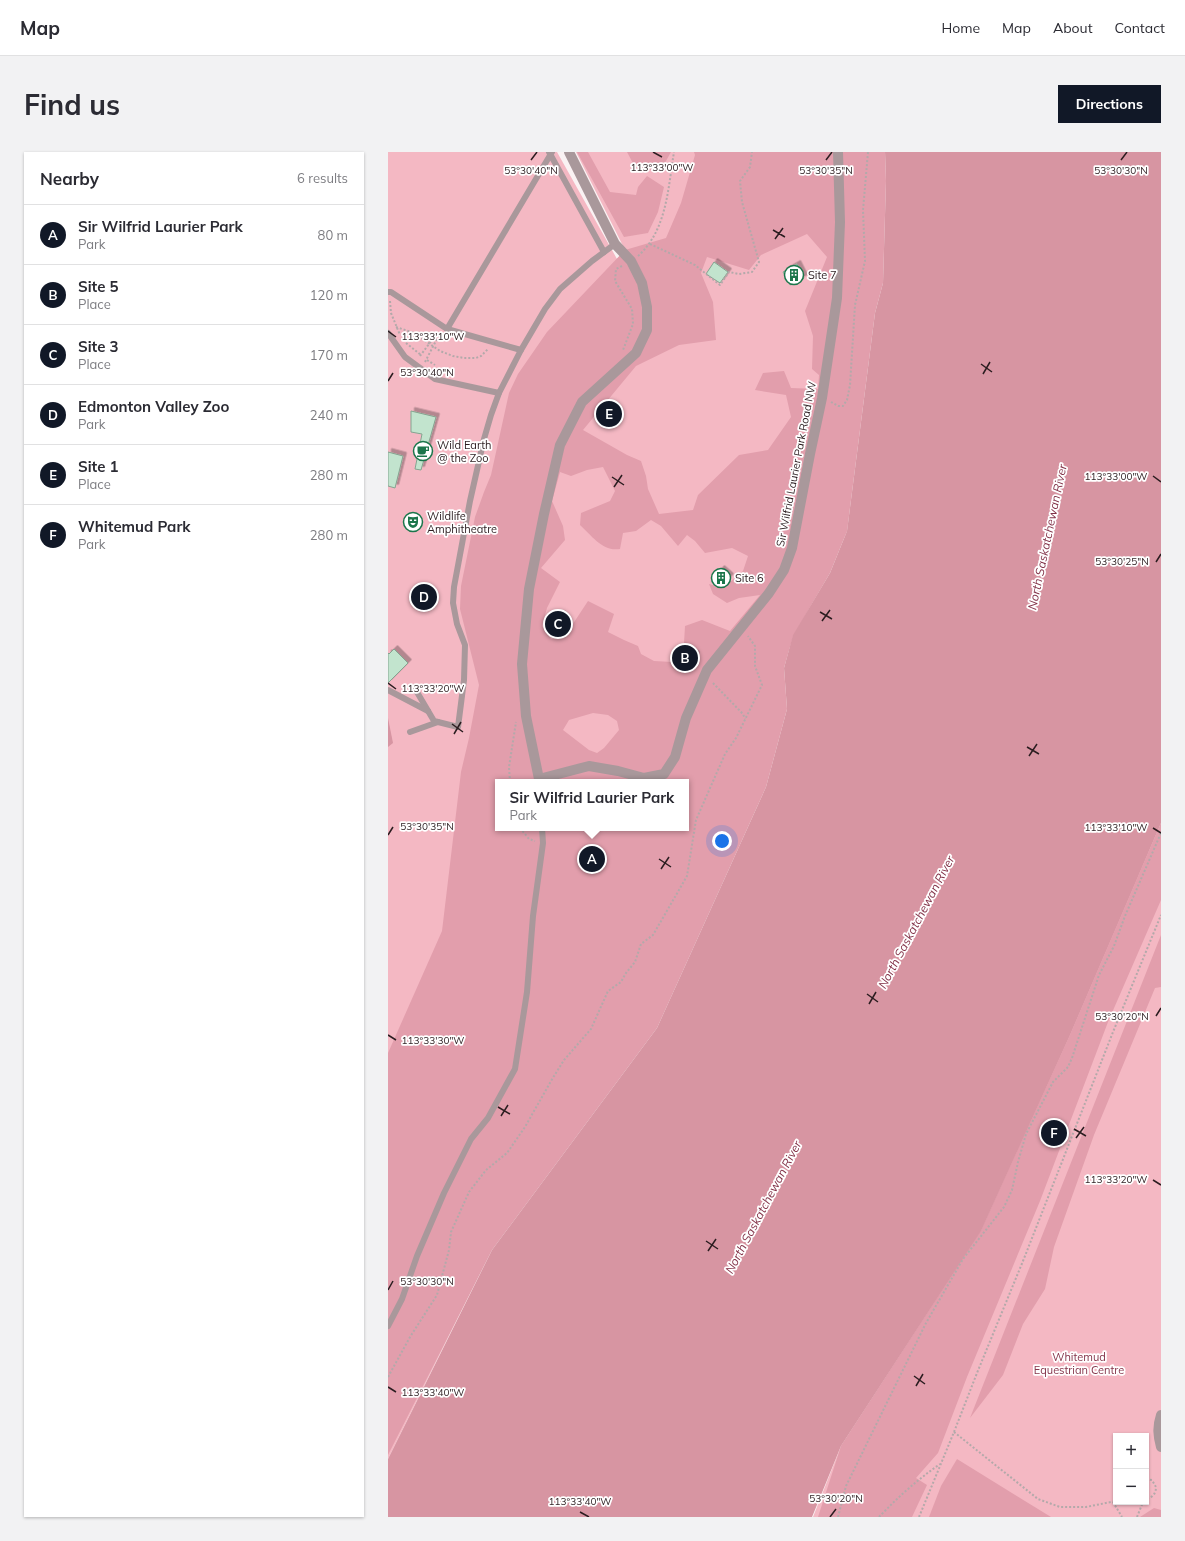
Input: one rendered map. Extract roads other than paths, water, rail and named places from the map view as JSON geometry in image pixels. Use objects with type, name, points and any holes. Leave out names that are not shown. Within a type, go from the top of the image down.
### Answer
[{"type":"street","name":"Sir Wilfrid Laurier Park Road NW","points":[[539,779],[526,716],[522,664],[529,589],[560,445],[582,402],[636,353],[647,330],[647,307],[642,283],[631,261],[615,244],[579,168],[569,152]]},
{"type":"street","name":"Sir Wilfrid Laurier Park Road NW","points":[[546,779],[589,766],[618,771],[644,778],[664,774],[675,757],[686,718],[707,670],[769,593],[784,570],[792,548],[822,398],[837,298],[840,222],[838,152]]},
{"type":"street","points":[[1161,1415],[1158,1423],[1161,1447]]},
{"type":"lane","points":[[550,153],[604,252]]},
{"type":"lane","points":[[447,329],[550,153]]},
{"type":"lane","points":[[414,687],[434,720],[458,727],[464,680],[465,645],[457,624],[453,603],[454,587],[470,501],[491,415],[499,393],[521,350],[545,310],[560,289],[587,265],[615,244]]},
{"type":"lane","points":[[390,292],[447,329],[521,350]]},
{"type":"lane","points":[[388,333],[405,357],[434,379],[499,393]]},
{"type":"lane","points":[[388,690],[428,711]]},
{"type":"lane","points":[[410,732],[438,722]]},
{"type":"lane","points":[[388,1326],[402,1299],[417,1256],[444,1193],[471,1139],[488,1118],[515,1069],[527,992],[533,916],[543,844],[542,831]]},
{"type":"water","name":"North Saskatchewan River","points":[[885,152],[1161,152],[1161,823],[1070,1035],[981,1231],[841,1446],[812,1517],[388,1517],[388,1459],[492,1250],[657,1028],[766,787],[787,709],[784,668],[793,635],[830,573],[847,531],[875,313],[883,283],[886,181]]},
{"type":"water","points":[[388,718],[393,743],[388,747]]},
{"type":"place","name":"Site 7","points":[[794,275]]},
{"type":"place","name":"Site 1","points":[[609,414]]},
{"type":"place","name":"Wild Earth @ the Zoo","points":[[423,451]]},
{"type":"place","name":"Wildlife Amphitheatre","points":[[413,522]]},
{"type":"place","name":"Site 6","points":[[721,578]]},
{"type":"place","name":"Edmonton Valley Zoo","points":[[424,597]]},
{"type":"place","name":"Site 3","points":[[558,624]]},
{"type":"place","name":"Site 5","points":[[685,658]]},
{"type":"place","name":"Sir Wilfrid Laurier Park","points":[[592,859]]},
{"type":"place","name":"Whitemud Park","points":[[1054,1133]]},
{"type":"park label","name":"Whitemud Equestrian Centre","points":[[1079,1363]]}]
